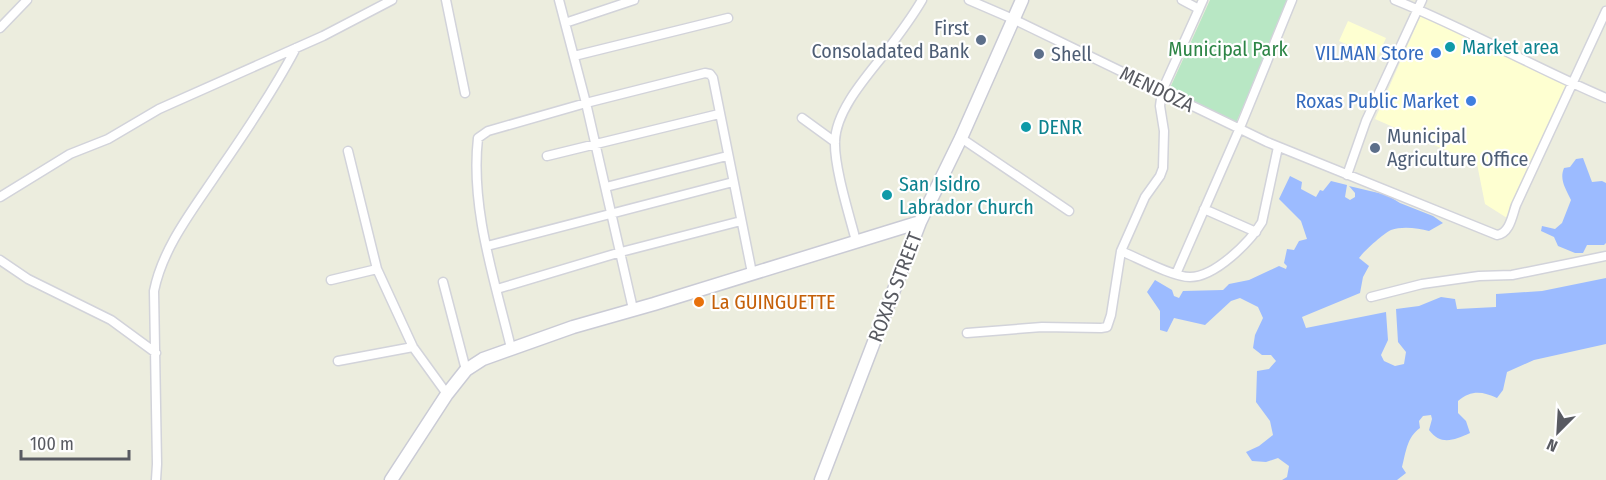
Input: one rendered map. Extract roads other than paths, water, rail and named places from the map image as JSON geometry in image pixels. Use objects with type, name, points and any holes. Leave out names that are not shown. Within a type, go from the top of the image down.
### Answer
[{"type":"street","points":[[0,28],[27,0]]},
{"type":"street","points":[[0,196],[70,154],[108,139],[159,109],[323,36],[392,0]]},
{"type":"street","points":[[446,0],[465,93]]},
{"type":"street","points":[[559,0],[596,144],[633,309]]},
{"type":"street","points":[[565,23],[634,0]]},
{"type":"street","points":[[856,241],[838,168],[835,142],[841,120],[852,98],[922,0]]},
{"type":"street","name":"MENDOZA","points":[[969,0],[1013,19],[1239,130],[1497,235],[1507,230],[1516,205],[1573,85]]},
{"type":"street","name":"ROXAS STREET","points":[[821,480],[920,222],[961,138],[1022,0]]},
{"type":"street","points":[[967,333],[1042,327],[1107,327],[1121,251],[1145,197],[1163,168],[1164,131],[1160,106],[1162,91],[1201,4],[1182,0]]},
{"type":"street","points":[[1176,274],[1239,130],[1292,0]]},
{"type":"street","points":[[1395,0],[1499,46],[1573,85],[1606,98]]},
{"type":"street","points":[[1347,175],[1366,121],[1422,0]]},
{"type":"street","points":[[1573,85],[1606,11]]},
{"type":"street","points":[[574,56],[728,18]]},
{"type":"street","points":[[156,480],[154,291],[157,276],[183,226],[264,104],[296,48]]},
{"type":"street","points":[[511,348],[487,246],[477,171],[478,138],[488,131],[586,103],[707,73],[713,78],[752,273]]},
{"type":"street","points":[[547,156],[719,114]]},
{"type":"street","points":[[802,118],[835,142]]},
{"type":"street","points":[[961,138],[1070,211]]},
{"type":"street","points":[[1121,251],[1176,274],[1190,277],[1213,269],[1230,258],[1256,232],[1265,213],[1278,147]]},
{"type":"street","points":[[348,151],[377,269],[413,347],[447,394]]},
{"type":"street","points":[[606,187],[727,156]]},
{"type":"street","points":[[487,246],[733,182]]},
{"type":"street","points":[[1204,209],[1256,232]]},
{"type":"street","points":[[496,289],[741,220]]},
{"type":"street","points":[[391,480],[447,394],[466,370],[483,359],[633,309],[920,222]]},
{"type":"street","points":[[1371,297],[1422,284],[1479,276],[1512,275],[1606,256]]},
{"type":"street","points":[[0,260],[28,279],[111,320],[156,353]]},
{"type":"street","points":[[331,280],[377,269]]},
{"type":"street","points":[[443,282],[466,370]]},
{"type":"street","points":[[338,361],[413,347]]},
{"type":"water","points":[[1583,158],[1592,182],[1606,183],[1606,243],[1587,245],[1583,253],[1575,253],[1558,246],[1554,237],[1541,231],[1542,226],[1555,229],[1562,223],[1571,200],[1563,180],[1564,168],[1570,167],[1576,159]]},
{"type":"water","points":[[1290,176],[1302,182],[1301,189],[1316,197],[1320,190],[1323,191],[1331,181],[1347,185],[1345,197],[1350,200],[1355,197],[1355,193],[1349,186],[1387,195],[1443,223],[1429,231],[1400,228],[1383,235],[1359,258],[1369,266],[1363,277],[1360,293],[1302,317],[1306,328],[1386,312],[1388,340],[1381,355],[1384,361],[1395,366],[1404,364],[1406,352],[1398,342],[1396,309],[1419,306],[1441,297],[1455,299],[1457,309],[1496,307],[1496,294],[1542,291],[1606,278],[1606,344],[1534,360],[1507,372],[1503,390],[1497,398],[1477,393],[1463,397],[1458,401],[1458,413],[1466,421],[1470,433],[1464,436],[1448,440],[1438,438],[1429,430],[1431,415],[1423,416],[1419,421],[1420,428],[1412,436],[1406,450],[1402,467],[1406,473],[1397,480],[1282,480],[1287,477],[1289,466],[1278,458],[1266,462],[1252,461],[1246,452],[1259,446],[1273,435],[1270,421],[1256,402],[1257,371],[1269,369],[1276,361],[1271,355],[1262,355],[1253,348],[1255,335],[1263,318],[1258,307],[1240,298],[1231,301],[1205,325],[1174,318],[1167,332],[1160,330],[1160,311],[1147,292],[1155,280],[1172,290],[1174,296],[1179,298],[1183,291],[1223,290],[1229,284],[1249,280],[1279,266],[1286,269],[1287,266],[1284,263],[1287,249],[1294,250],[1299,241],[1307,239],[1301,221],[1279,199]]},
{"type":"place","name":"First Consoladated Bank","points":[[981,40]]},
{"type":"place","name":"Market area","points":[[1450,47]]},
{"type":"place","name":"VILMAN Store","points":[[1436,53]]},
{"type":"place","name":"Shell","points":[[1039,54]]},
{"type":"place","name":"Roxas Public Market","points":[[1471,101]]},
{"type":"place","name":"DENR","points":[[1026,127]]},
{"type":"place","name":"Municipal Agriculture Office","points":[[1375,148]]},
{"type":"place","name":"San Isidro Labrador Church","points":[[887,195]]},
{"type":"place","name":"La GUINGUETTE","points":[[699,302]]},
{"type":"park label","name":"Municipal Park","points":[[1228,49]]}]
